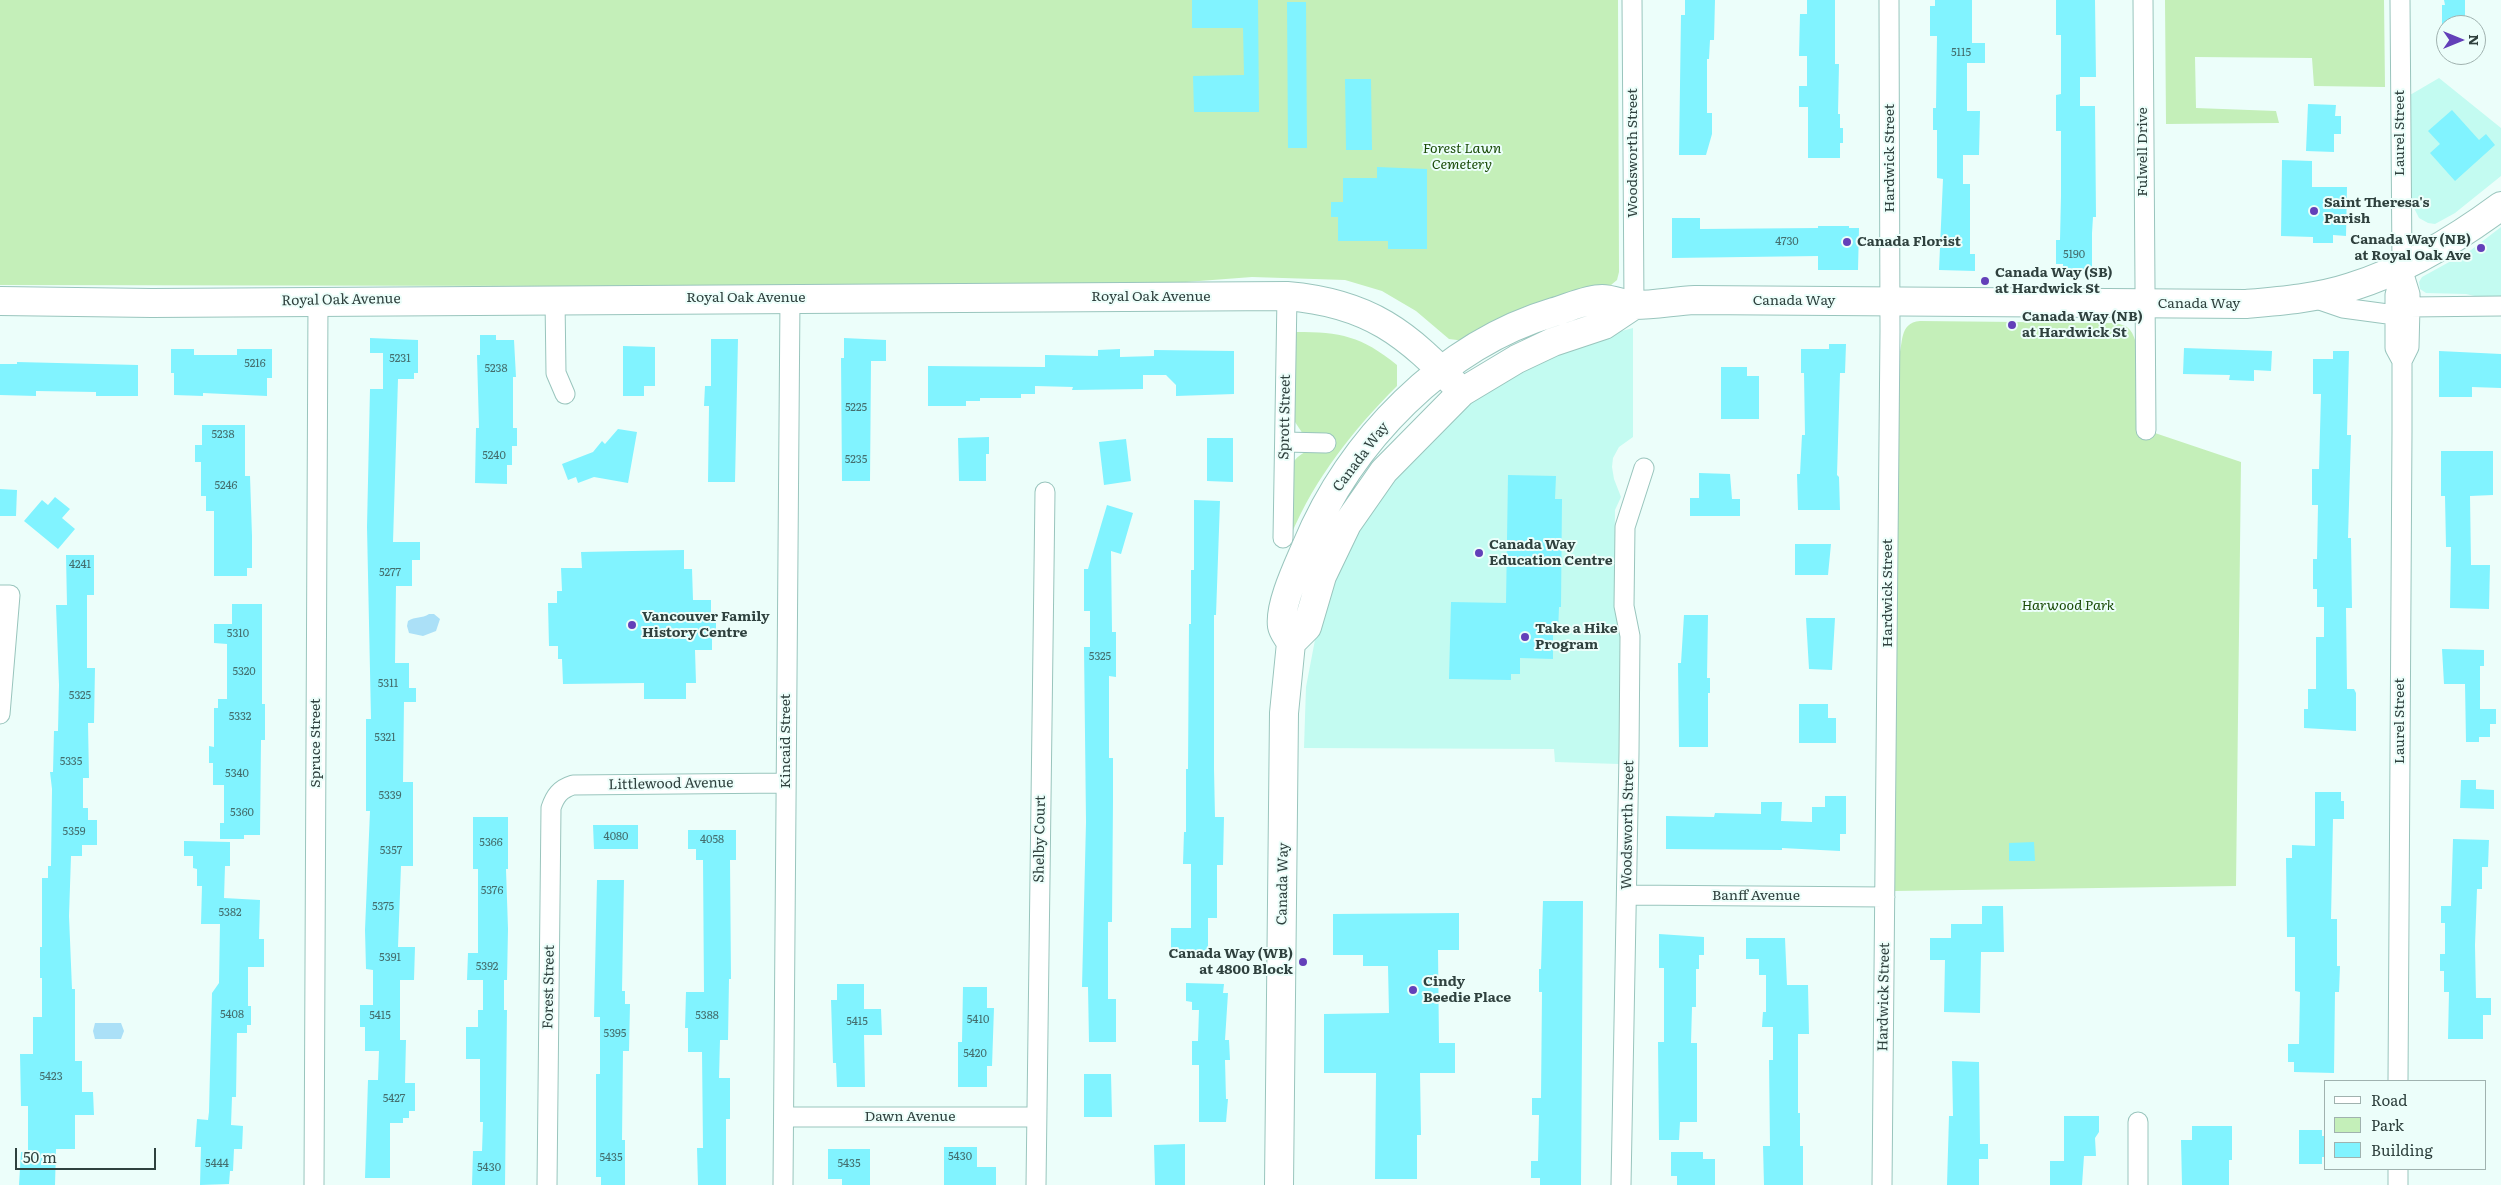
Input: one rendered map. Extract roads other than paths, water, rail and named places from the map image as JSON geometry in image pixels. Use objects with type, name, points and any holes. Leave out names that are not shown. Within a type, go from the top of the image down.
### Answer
[{"type":"main road","name":"Canada Way","points":[[1280,1185],[1284,712],[1291,643],[1282,625],[1290,585],[1313,530],[1341,478],[1382,425],[1442,370],[1475,348],[1516,325],[1601,299],[1634,305],[1695,300],[2245,304],[2308,296],[2350,288],[2402,266],[2468,231],[2501,206]]},
{"type":"main road","name":"Royal Oak Avenue","points":[[0,301],[152,302],[1287,296],[1354,308],[1410,340],[1462,392]]},
{"type":"main road","name":"Canada Way","points":[[1291,643],[1307,627],[1322,576],[1347,524],[1364,498],[1384,471],[1462,392],[1517,359],[1553,342],[1604,325],[1634,305]]},
{"type":"street","name":"Woodsworth Street","points":[[1632,0],[1634,305]]},
{"type":"street","name":"Hardwick Street","points":[[1882,1185],[1890,302],[1889,0]]},
{"type":"street","name":"Fulwell Drive","points":[[2143,0],[2146,430]]},
{"type":"street","name":"Laurel Street","points":[[2398,1080],[2402,360],[2409,346],[2403,311],[2410,294],[2402,266],[2400,0]]},
{"type":"street","name":"Sprott Street","points":[[1283,538],[1287,296]]},
{"type":"street","points":[[2308,296],[2343,308],[2403,311],[2501,306]]},
{"type":"street","name":"Kincaid Street","points":[[783,1185],[790,298]]},
{"type":"street","points":[[555,299],[556,373],[565,394]]},
{"type":"street","name":"Spruce Street","points":[[314,1185],[318,300]]},
{"type":"street","points":[[1285,442],[1326,444]]},
{"type":"street","name":"Woodsworth Street","points":[[1620,1185],[1630,636],[1624,606],[1625,526],[1644,468]]},
{"type":"street","name":"Shelby Court","points":[[1036,1185],[1045,492]]},
{"type":"street","points":[[0,714],[5,595]]},
{"type":"street","name":"Littlewood Avenue","points":[[559,792],[573,785],[785,783]]},
{"type":"street","name":"Forest Street","points":[[547,1185],[550,808],[559,792]]},
{"type":"street","name":"Banff Avenue","points":[[1626,895],[1885,898]]},
{"type":"street","name":"Dawn Avenue","points":[[784,1117],[1036,1117]]},
{"type":"street","points":[[2138,1122],[2138,1185]]},
{"type":"street","points":[[2398,1170],[2398,1185]]},
{"type":"water","points":[[434,614],[440,619],[436,631],[423,636],[409,633],[408,621]]},
{"type":"water","points":[[95,1023],[121,1023],[124,1031],[121,1039],[95,1039],[93,1031]]},
{"type":"place","name":"Saint Theresa's Parish","points":[[2314,211]]},
{"type":"place","name":"Canada Florist","points":[[1847,242]]},
{"type":"place","name":"Canada Way (NB) at Royal Oak Ave","points":[[2481,248]]},
{"type":"place","name":"Canada Way (SB) at Hardwick St","points":[[1985,281]]},
{"type":"place","name":"Canada Way (NB) at Hardwick St","points":[[2012,325]]},
{"type":"place","name":"Canada Way Education Centre","points":[[1479,553]]},
{"type":"place","name":"Vancouver Family History Centre","points":[[632,625]]},
{"type":"place","name":"Take a Hike Program","points":[[1525,637]]},
{"type":"place","name":"Canada Way (WB) at 4800 Block","points":[[1303,962]]},
{"type":"place","name":"Cindy Beedie Place","points":[[1413,990]]},
{"type":"park label","name":"Forest Lawn Cemetery","points":[[1462,158]]},
{"type":"park label","name":"Harwood Park","points":[[2068,606]]}]
